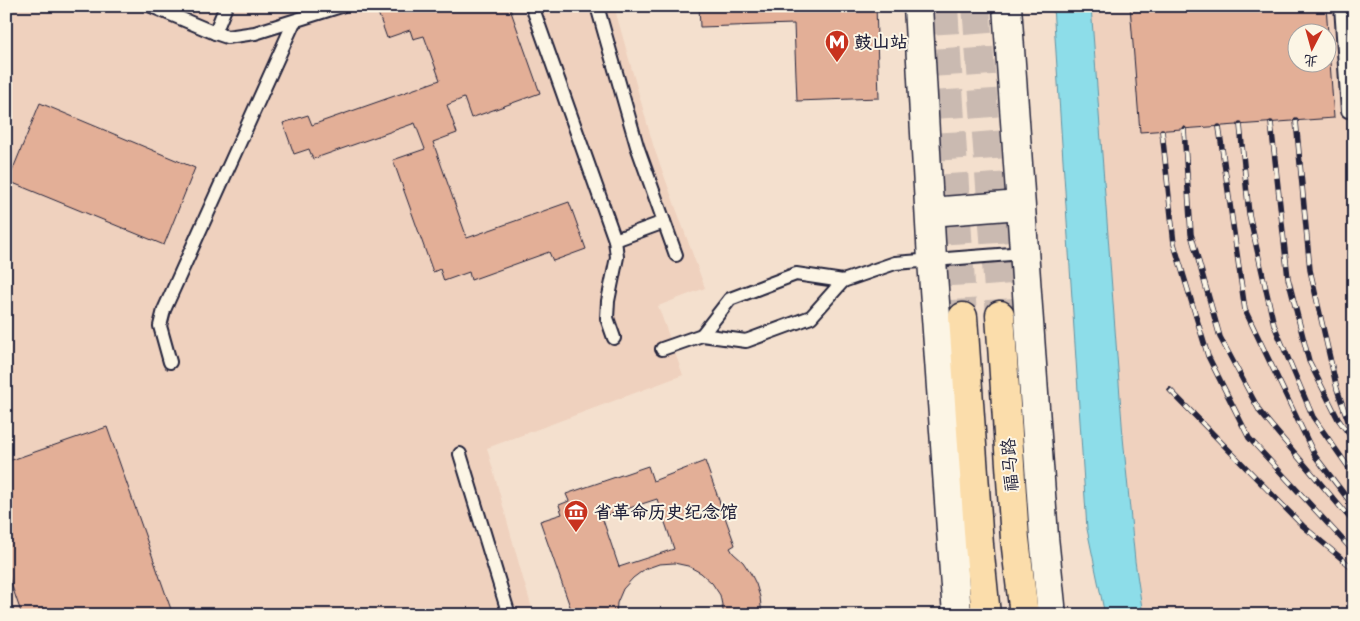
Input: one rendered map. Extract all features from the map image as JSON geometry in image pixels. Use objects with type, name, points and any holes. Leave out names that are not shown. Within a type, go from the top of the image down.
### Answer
[{"type":"main road","points":[[918,6],[932,260],[957,615]]},
{"type":"main road","points":[[1007,6],[1044,537],[1052,615]]},
{"type":"main road","points":[[930,212],[1020,205]]},
{"type":"main road","name":"福马路","points":[[1000,314],[1015,540],[1024,615]]},
{"type":"main road","name":"福马路","points":[[963,317],[979,545],[986,615]]},
{"type":"lane","points":[[151,6],[215,34],[228,37],[294,22],[342,6]]},
{"type":"lane","points":[[215,34],[226,6]]},
{"type":"lane","points":[[532,6],[615,240],[617,257],[608,301],[607,318],[614,338]]},
{"type":"lane","points":[[597,6],[637,146],[676,255]]},
{"type":"lane","points":[[1341,6],[1348,111]]},
{"type":"lane","points":[[170,362],[160,326],[164,310],[294,22]]},
{"type":"lane","points":[[615,240],[664,222]]},
{"type":"lane","points":[[702,335],[730,299],[796,274],[843,281],[895,263],[1024,253]]},
{"type":"lane","points":[[662,350],[702,335],[746,342],[811,317],[843,281]]},
{"type":"lane","points":[[460,454],[509,615]]},
{"type":"shaded area","points":[[6,6],[614,6],[654,148],[705,288],[658,306],[683,375],[487,448],[534,615],[6,615]]},
{"type":"shaded area","points":[[1091,6],[1354,6],[1354,615],[1143,615],[1135,561],[1123,437]]},
{"type":"water","points":[[1053,6],[1091,6],[1123,437],[1135,561],[1143,615],[1105,615],[1087,529]]},
{"type":"building","points":[[509,6],[540,93],[471,118],[464,98],[447,105],[457,133],[433,142],[467,238],[569,202],[586,249],[553,261],[549,252],[471,280],[469,272],[444,281],[440,269],[433,272],[393,160],[425,149],[415,123],[313,159],[309,149],[294,154],[283,123],[308,115],[312,125],[440,80],[424,36],[413,39],[410,30],[387,38],[376,7]]},
{"type":"building","name":"鼓山站","points":[[699,6],[876,6],[879,98],[797,101],[794,24],[700,27]]},
{"type":"building","points":[[1130,6],[1326,6],[1327,22],[1288,22],[1288,72],[1331,72],[1334,118],[1140,132]]},
{"type":"building","points":[[40,103],[195,168],[164,245],[8,181]]},
{"type":"building","points":[[107,427],[173,615],[22,615],[6,569],[6,462]]},
{"type":"building","name":"省革命历史纪念馆","points":[[705,461],[735,545],[730,548],[743,562],[756,584],[762,615],[724,615],[720,595],[712,583],[701,573],[688,566],[674,563],[659,564],[645,569],[633,578],[623,589],[617,603],[616,615],[573,615],[540,521],[562,514],[559,505],[569,501],[566,494],[648,466],[653,481]],"holes":[[[657,499],[674,549],[619,567],[602,517]]]},
{"type":"tunnel","points":[[944,6],[963,317]]},
{"type":"tunnel","points":[[976,6],[1000,315]]},
{"type":"railway","points":[[1296,121],[1310,270],[1337,389],[1352,432]]},
{"type":"railway","points":[[1271,123],[1288,278],[1309,361],[1338,419],[1354,441]]},
{"type":"railway","points":[[1240,125],[1249,214],[1274,325],[1313,417],[1354,475]]},
{"type":"railway","points":[[1219,127],[1245,310],[1315,456],[1354,507]]},
{"type":"railway","points":[[1184,129],[1191,234],[1220,337],[1260,412],[1354,523]]},
{"type":"railway","points":[[1162,131],[1174,244],[1208,356],[1249,438],[1354,552]]},
{"type":"railway","points":[[1170,390],[1303,526],[1354,569]]},
{"type":"place","name":"鼓山站","points":[[837,63]]},
{"type":"place","name":"省革命历史纪念馆","points":[[576,533]]}]
